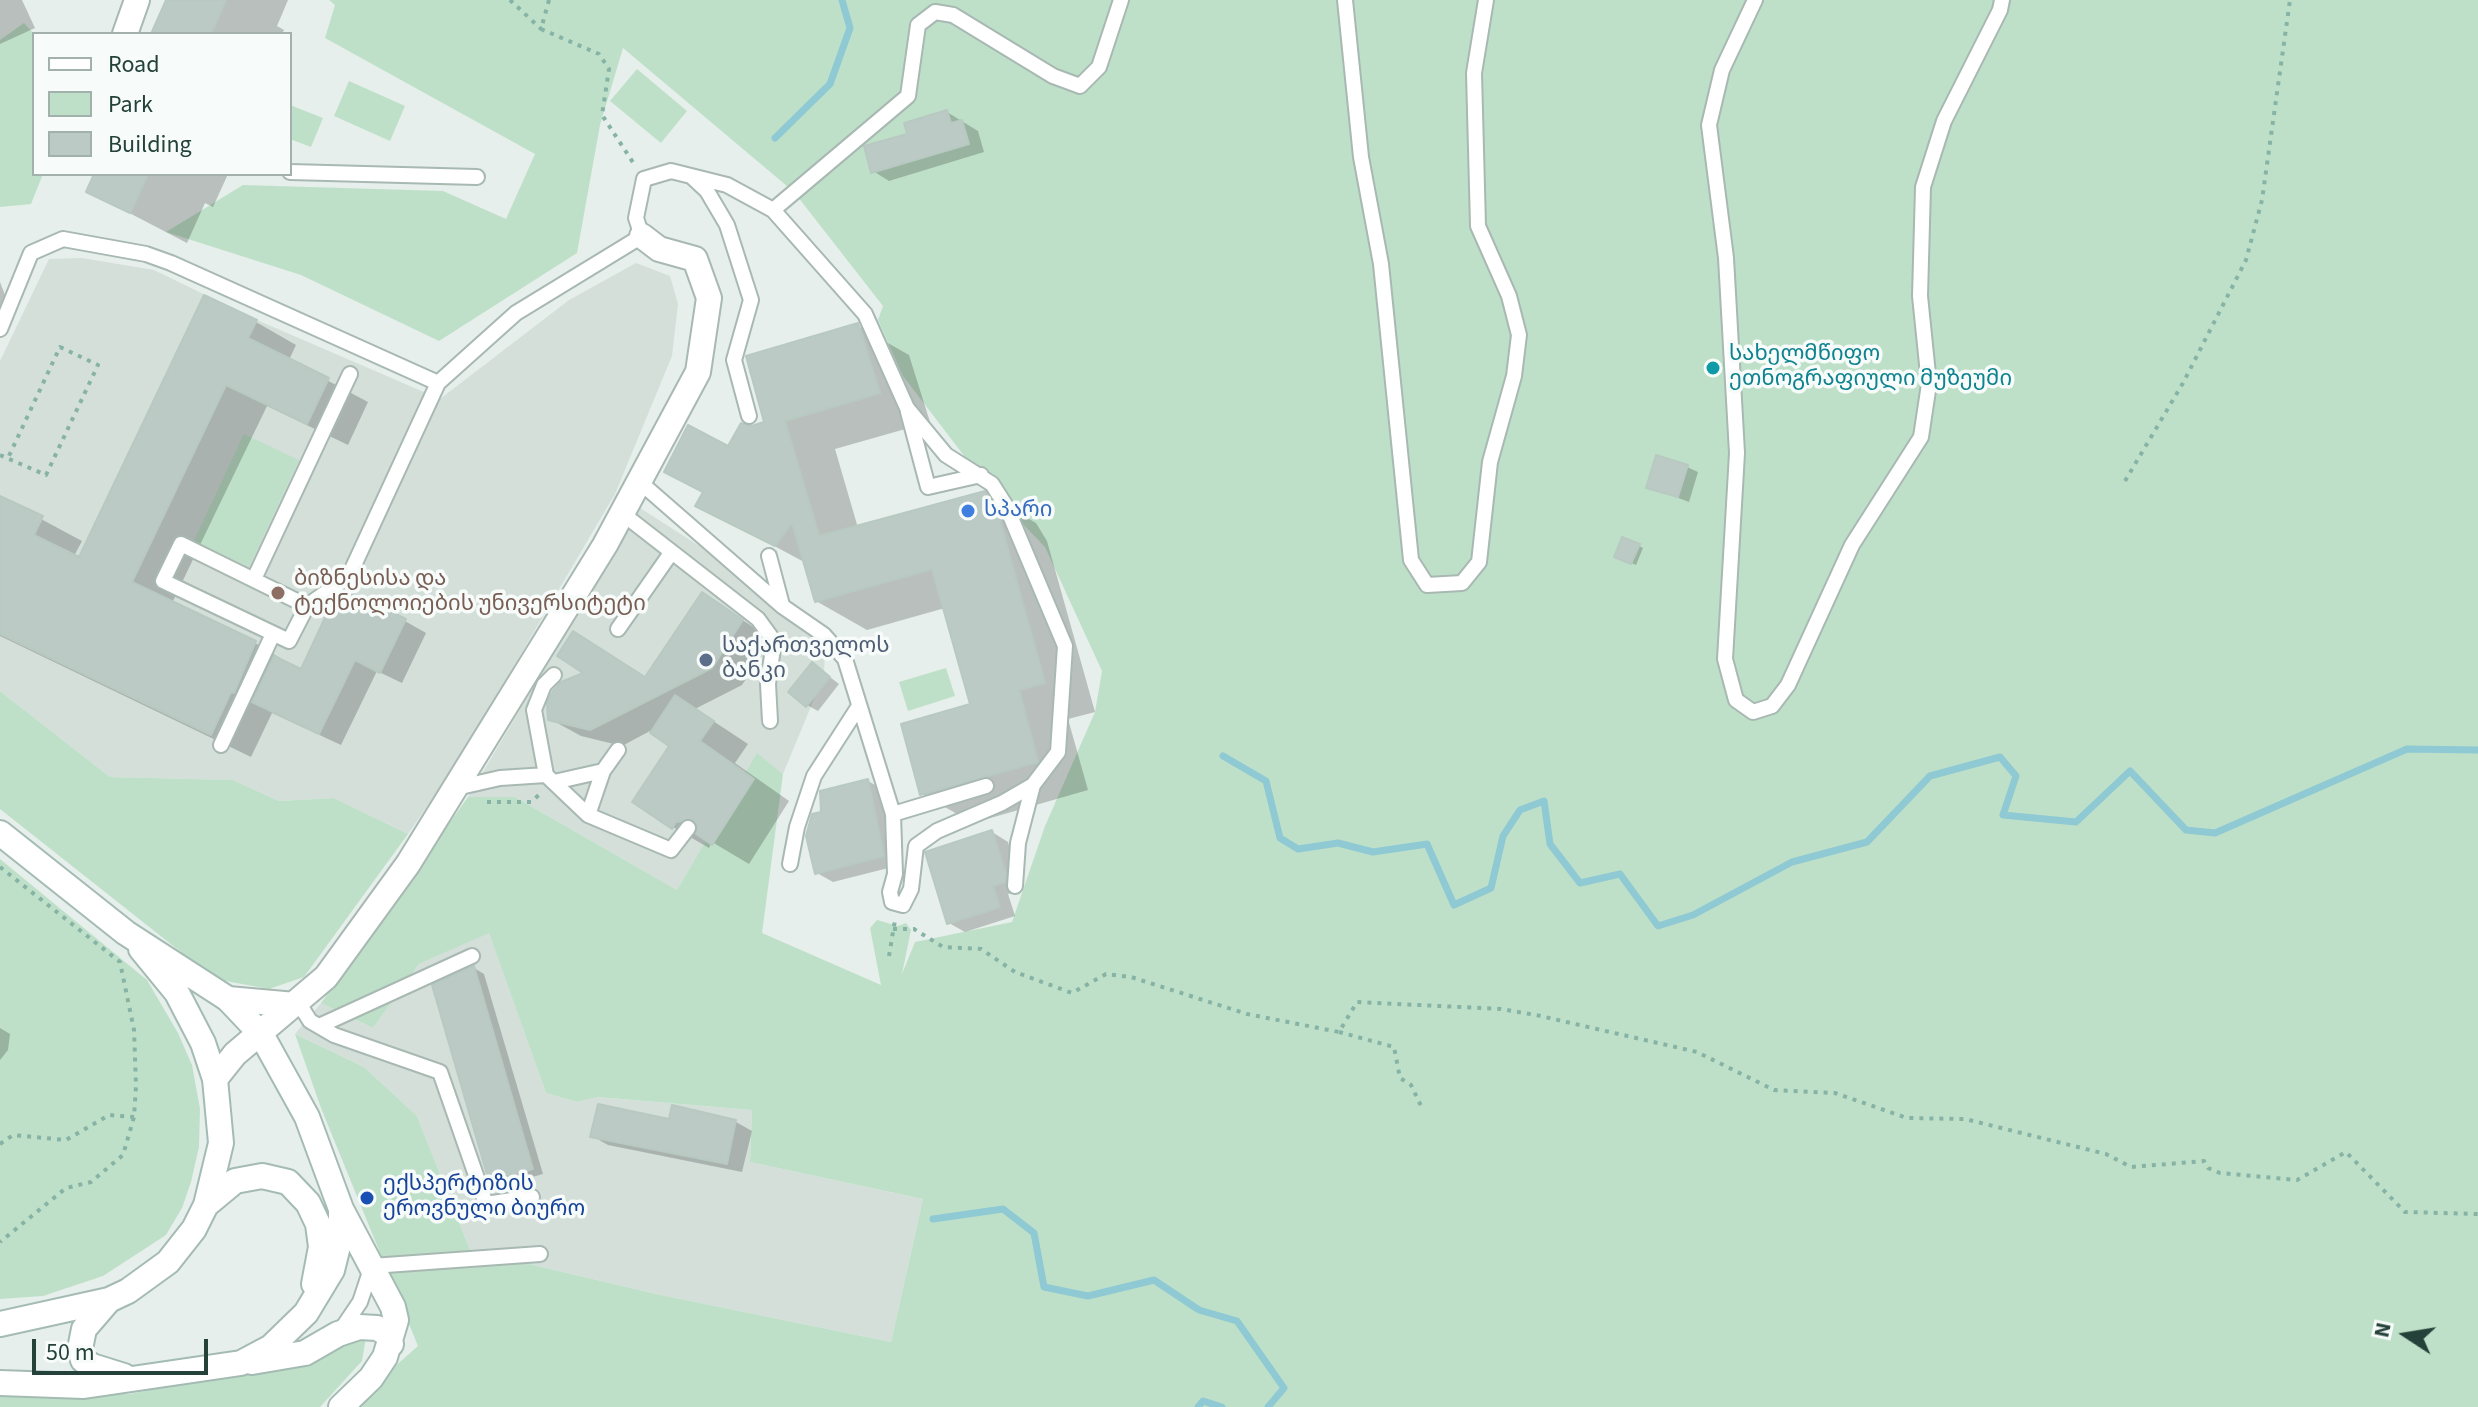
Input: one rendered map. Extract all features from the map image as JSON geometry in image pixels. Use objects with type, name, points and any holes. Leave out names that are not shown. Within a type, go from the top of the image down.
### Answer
[{"type":"main road","points":[[126,32],[137,0]]},
{"type":"main road","points":[[215,1079],[235,1054],[326,977],[408,864],[623,514],[698,372],[709,298],[695,259],[659,249],[642,236]]},
{"type":"main road","points":[[0,833],[126,933],[228,999],[261,1034],[307,1117],[341,1209],[393,1307],[396,1320],[391,1344],[371,1378],[341,1407]]},
{"type":"main road","points":[[0,1324],[109,1300],[150,1277],[168,1262],[194,1229],[206,1205],[221,1143],[215,1079],[203,1043],[177,993],[126,933]]},
{"type":"main road","points":[[228,999],[296,1003]]},
{"type":"main road","points":[[206,1205],[221,1189],[250,1177],[275,1177],[299,1191],[318,1224],[321,1247],[319,1267],[306,1313]]},
{"type":"main road","points":[[241,1363],[271,1347],[306,1313],[332,1270],[341,1234],[341,1209]]},
{"type":"main road","points":[[109,1300],[84,1329],[80,1349],[83,1360],[92,1366],[134,1378]]},
{"type":"main road","points":[[0,1383],[84,1386],[277,1360],[305,1353],[338,1334],[359,1327],[377,1328],[386,1333],[391,1344]]},
{"type":"lane","points":[[773,210],[908,96],[918,25],[935,12],[953,15],[1053,76],[1080,86],[1099,67],[1121,0]]},
{"type":"lane","points":[[1345,0],[1361,157],[1381,264],[1411,560],[1427,585],[1462,583],[1479,562],[1490,462],[1514,376],[1519,335],[1509,296],[1478,226],[1474,73],[1486,0]]},
{"type":"lane","points":[[1755,0],[1722,70],[1709,125],[1726,258],[1737,453],[1725,659],[1736,700],[1753,712],[1772,706],[1788,685],[1852,545],[1921,437],[1929,384],[1920,296],[1923,187],[1944,121],[2000,10],[2002,0]]},
{"type":"lane","points":[[307,606],[181,544],[163,581],[289,641],[307,606],[349,576],[438,383],[516,313],[642,236],[636,218],[644,179],[671,171],[727,185],[773,210],[865,314],[907,408],[928,487],[981,475]]},
{"type":"lane","points":[[292,172],[477,177]]},
{"type":"lane","points":[[691,176],[707,191],[727,225],[751,300],[734,360],[749,416]]},
{"type":"lane","points":[[0,329],[31,253],[63,239],[146,254],[171,263],[438,383]]},
{"type":"lane","points":[[254,579],[350,374]]},
{"type":"lane","points":[[907,408],[946,455],[992,484],[1006,506],[1065,646],[1058,752],[1033,785],[1018,843],[1015,886]]},
{"type":"lane","points":[[641,483],[782,606],[824,635],[845,659],[893,814],[895,874],[890,892],[892,902],[897,906],[909,897],[916,846],[926,837],[1033,785]]},
{"type":"lane","points":[[623,514],[758,619],[774,641],[768,684],[770,721]]},
{"type":"lane","points":[[618,629],[671,553]]},
{"type":"lane","points":[[769,556],[782,606]]},
{"type":"lane","points":[[221,745],[273,634]]},
{"type":"lane","points":[[554,675],[544,685],[534,710],[550,779],[588,815],[671,850],[688,828]]},
{"type":"lane","points":[[790,864],[797,827],[814,776],[859,706]]},
{"type":"lane","points":[[588,815],[603,771],[618,750]]},
{"type":"lane","points":[[456,788],[500,778],[550,779],[603,771]]},
{"type":"lane","points":[[893,814],[986,786]]},
{"type":"lane","points":[[319,1026],[472,956]]},
{"type":"lane","points":[[296,1003],[310,1021],[334,1035],[440,1072],[486,1204],[532,1197]]},
{"type":"lane","points":[[338,1334],[360,1302],[372,1266],[540,1254]]},
{"type":"path","points":[[510,0],[541,29],[599,54],[609,69],[602,115],[644,179]]},
{"type":"path","points":[[541,29],[549,0]]},
{"type":"path","points":[[2125,481],[2183,383],[2246,260],[2262,200],[2290,0]]},
{"type":"path","points":[[0,455],[46,475],[98,365],[60,347],[8,458]]},
{"type":"path","points":[[484,802],[510,803]]},
{"type":"path","points":[[0,867],[120,962],[134,1030],[134,1117],[123,1155],[91,1182],[66,1188],[0,1242]]},
{"type":"path","points":[[889,956],[897,906]]},
{"type":"path","points":[[893,929],[914,929],[943,947],[981,949],[1015,972],[1072,993],[1106,974],[1131,977],[1247,1014],[1339,1032],[1394,1047],[1400,1078],[1411,1085],[1422,1108]]},
{"type":"path","points":[[1339,1032],[1357,1002],[1501,1009],[1697,1052],[1774,1090],[1835,1093],[1907,1118],[1965,1119],[2106,1154],[2131,1167],[2204,1161],[2208,1168],[2220,1173],[2297,1180],[2346,1152],[2405,1212],[2478,1214]]},
{"type":"path","points":[[0,1144],[13,1135],[66,1140],[109,1115],[134,1117]]},
{"type":"shaded area","name":"ბიზნესისა და ტექნოლოიების უნივერსიტეტი","points":[[82,258],[154,270],[257,320],[440,399],[569,300],[636,263],[670,276],[678,304],[672,356],[615,494],[455,766],[408,834],[334,798],[279,801],[233,780],[110,777],[0,691],[0,361],[49,259]]},
{"type":"shaded area","points":[[640,508],[803,612],[825,647],[824,675],[783,774],[757,754],[677,890],[515,797],[468,797]]},
{"type":"shaded area","points":[[489,932],[546,1093],[577,1102],[596,1097],[752,1110],[750,1162],[923,1199],[891,1342],[656,1294],[470,1250],[417,1116],[364,1067],[295,1034],[321,1003],[373,1028],[419,964]]},
{"type":"green space","points":[[329,0],[2478,0],[2478,1407],[349,1407],[418,1346],[321,1108],[295,1034],[364,1067],[417,1116],[470,1250],[656,1294],[891,1342],[923,1199],[750,1162],[752,1110],[597,1097],[577,1102],[546,1093],[489,933],[419,964],[373,1028],[321,1003],[468,797],[515,797],[677,890],[757,753],[783,774],[762,933],[881,985],[870,928],[877,920],[898,926],[906,923],[911,930],[902,974],[915,942],[1012,922],[1045,826],[1095,712],[1102,671],[1045,547],[1021,522],[999,481],[965,457],[903,376],[878,320],[883,306],[794,192],[623,48],[600,125],[577,253],[439,341],[301,275],[166,232],[243,185],[443,191],[506,219],[535,154],[325,38],[335,5]]},
{"type":"green space","points":[[24,23],[32,32],[32,176],[42,176],[31,204],[0,207],[0,40]]},
{"type":"green space","points":[[637,69],[687,111],[661,143],[610,101]]},
{"type":"green space","points":[[349,81],[405,106],[390,141],[334,116]]},
{"type":"green space","points":[[292,106],[323,118],[311,147],[292,140]]},
{"type":"green space","points":[[244,434],[299,460],[249,567],[194,541]]},
{"type":"green space","points":[[946,668],[955,696],[908,711],[899,682]]},
{"type":"green space","points":[[0,691],[110,777],[233,780],[279,801],[334,798],[408,834],[304,977],[269,989],[215,979],[0,809]]},
{"type":"green space","points":[[0,859],[147,980],[178,1033],[192,1065],[200,1109],[199,1147],[191,1182],[182,1208],[166,1235],[103,1276],[43,1296],[0,1299]]},
{"type":"green space","points":[[368,1325],[362,1361],[320,1407],[0,1407],[0,1391],[32,1396],[130,1394],[216,1377]]},
{"type":"building","points":[[166,0],[226,0],[212,32],[152,32]]},
{"type":"building","points":[[947,110],[951,123],[962,120],[969,144],[871,173],[864,146],[907,134],[904,123]]},
{"type":"building","points":[[93,176],[147,176],[130,213],[86,192]]},
{"type":"building","points":[[204,295],[257,320],[248,338],[329,378],[307,424],[226,385],[132,582],[256,641],[234,693],[231,692],[211,735],[0,634],[0,496],[43,516],[34,535],[79,557]]},
{"type":"building","points":[[858,323],[880,393],[785,421],[819,536],[985,491],[997,510],[1045,683],[1019,690],[1038,762],[920,795],[901,724],[970,704],[932,569],[815,602],[792,523],[775,546],[695,506],[703,492],[664,472],[688,425],[728,446],[741,423],[751,426],[764,422],[746,356]]},
{"type":"building","points":[[1656,455],[1688,465],[1678,497],[1646,488]]},
{"type":"building","points":[[1622,537],[1640,544],[1631,564],[1614,557]]},
{"type":"building","points":[[346,590],[406,619],[380,673],[355,660],[319,734],[252,702],[274,656],[301,669],[329,609],[335,611]]},
{"type":"building","points":[[702,592],[743,620],[712,668],[590,730],[548,720],[547,703],[553,691],[561,682],[583,673],[557,656],[573,631],[645,677]]},
{"type":"building","points":[[812,662],[830,677],[806,707],[788,692]]},
{"type":"building","points":[[675,695],[714,721],[700,741],[754,779],[712,845],[696,834],[697,825],[693,820],[676,822],[672,829],[632,802],[669,746],[650,733]]},
{"type":"building","points":[[868,779],[884,856],[815,874],[806,836],[812,814],[821,812],[820,791]]},
{"type":"building","points":[[992,830],[1006,874],[1005,882],[993,886],[1000,907],[947,924],[925,852]]},
{"type":"building","points":[[474,966],[533,1169],[489,1181],[432,985]]},
{"type":"building","points":[[598,1104],[669,1119],[672,1105],[736,1120],[727,1164],[590,1137]]},
{"type":"waterway","points":[[775,138],[830,84],[850,28],[842,0]]},
{"type":"waterway","points":[[1223,756],[1266,781],[1280,838],[1298,849],[1338,843],[1373,852],[1427,844],[1454,905],[1491,888],[1503,836],[1520,810],[1544,801],[1550,844],[1580,883],[1620,874],[1658,926],[1693,915],[1792,862],[1867,842],[1930,776],[2000,757],[2016,776],[2003,815],[2076,822],[2130,771],[2186,830],[2215,833],[2407,749],[2478,750]]},
{"type":"waterway","points":[[933,1219],[1003,1209],[1034,1233],[1044,1287],[1088,1296],[1154,1280],[1199,1310],[1237,1321],[1284,1388],[1268,1407]]},
{"type":"waterway","points":[[1198,1407],[1203,1401],[1222,1407]]},
{"type":"place","name":"სახელმწიფო ეთნოგრაფიული მუზეუმი","points":[[1713,368]]},
{"type":"place","name":"სპარი","points":[[968,511]]},
{"type":"place","name":"ბიზნესისა და ტექნოლოიების უნივერსიტეტი","points":[[278,593]]},
{"type":"place","name":"საქართველოს ბანკი","points":[[706,660]]},
{"type":"place","name":"ექსპერტიზის ეროვნული ბიურო","points":[[367,1198]]}]
